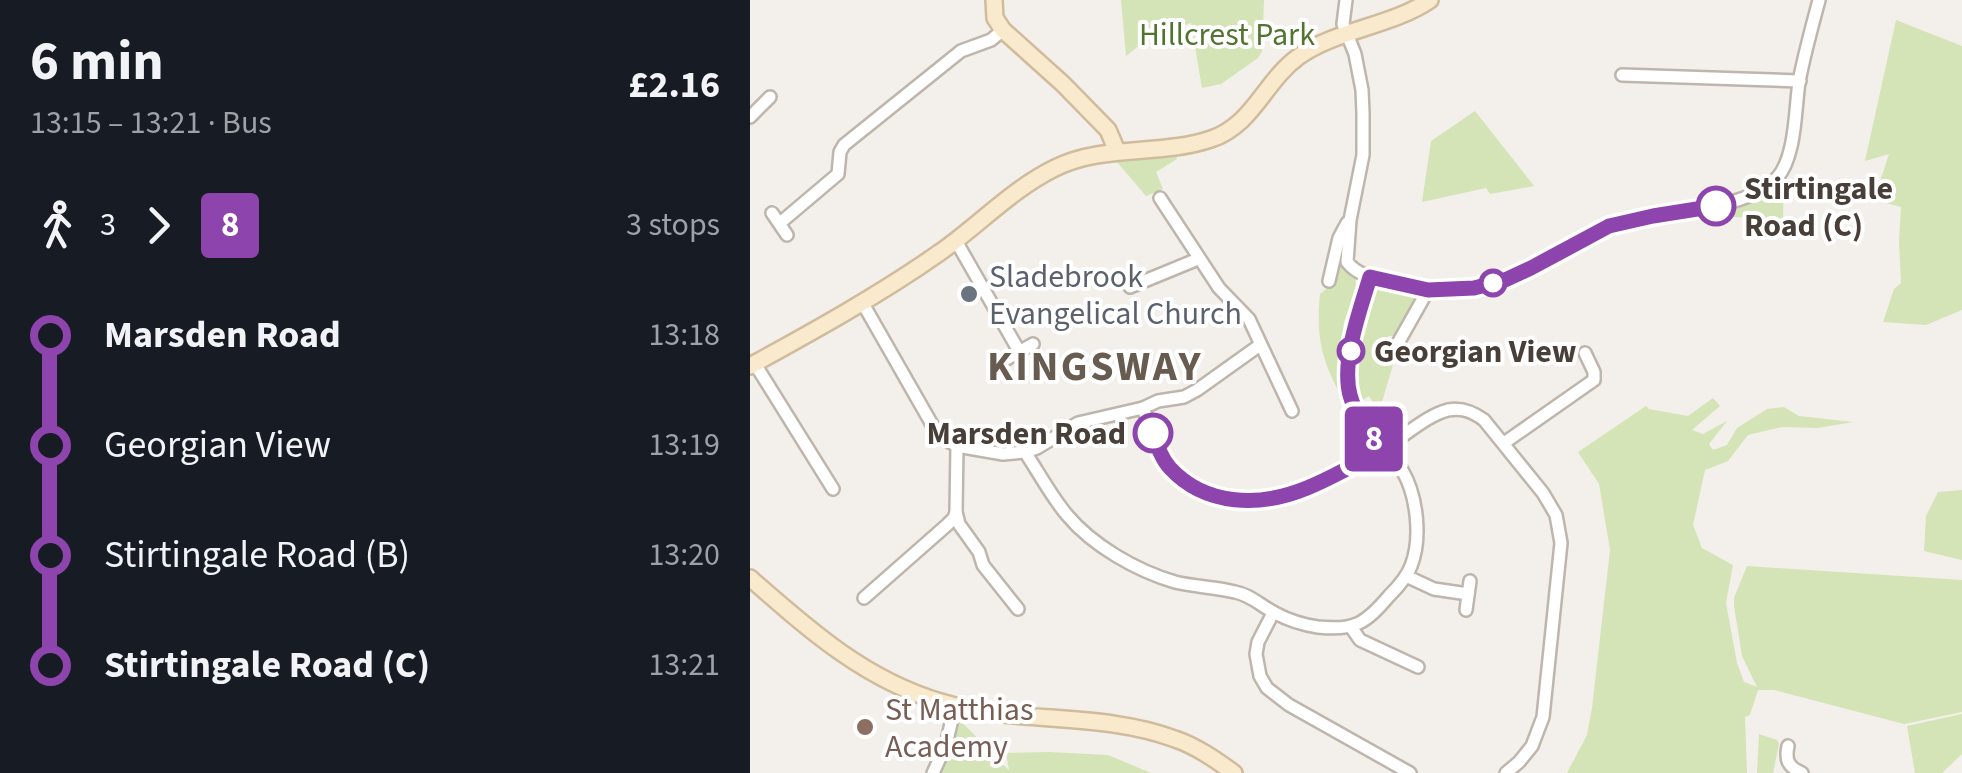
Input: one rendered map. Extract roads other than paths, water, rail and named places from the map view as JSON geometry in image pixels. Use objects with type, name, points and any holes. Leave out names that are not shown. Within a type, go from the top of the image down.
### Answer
[{"type":"street","points":[[994,0],[996,18],[1003,30],[1108,130],[1117,152]]},
{"type":"street","points":[[1346,0],[1343,24],[1355,54],[1363,113],[1363,155],[1350,220],[1347,262],[1357,273],[1428,290],[1474,288],[1505,280],[1609,226],[1718,205],[1760,190],[1778,176],[1788,157],[1800,80],[1819,0]]},
{"type":"street","points":[[833,490],[752,365],[910,273],[956,242],[1015,192],[1052,169],[1087,156],[1207,141],[1229,133],[1298,57],[1430,0]]},
{"type":"street","points":[[780,224],[838,174],[844,145],[960,52],[1003,30]]},
{"type":"street","points":[[1622,75],[1800,80]]},
{"type":"street","points":[[750,117],[770,97]]},
{"type":"street","points":[[1160,198],[1198,259],[1249,319],[1292,411]]},
{"type":"street","points":[[1329,281],[1339,238],[1350,220]]},
{"type":"street","points":[[956,242],[1019,351]]},
{"type":"street","points":[[1130,287],[1198,259]]},
{"type":"street","points":[[1025,452],[1069,518],[1114,554],[1142,569],[1168,580],[1248,596],[1273,612],[1304,624],[1351,628],[1362,624],[1406,576],[1413,562],[1416,523],[1409,485],[1401,468],[1374,438],[1350,394],[1348,375],[1370,277]]},
{"type":"street","points":[[1393,352],[1428,290]]},
{"type":"street","points":[[862,302],[934,428],[957,446],[1002,454],[1038,448],[1078,423],[1184,397],[1260,345]]},
{"type":"street","points":[[1003,361],[1033,344]]},
{"type":"street","points":[[1504,443],[1594,380],[1585,352]]},
{"type":"street","points":[[1142,408],[1169,466],[1191,485],[1223,500],[1257,500],[1310,487],[1448,410],[1473,412],[1484,420],[1556,515],[1562,544],[1543,717],[1532,746],[1506,773]]},
{"type":"street","points":[[864,598],[954,518],[957,446]]},
{"type":"street","points":[[956,512],[980,552],[983,565],[1018,609]]},
{"type":"street","points":[[1406,576],[1434,590],[1469,588],[1466,610]]},
{"type":"street","points":[[750,578],[852,662],[908,690],[991,714],[1130,726],[1176,739],[1234,773]]},
{"type":"street","points":[[1273,612],[1256,654],[1267,688],[1289,705],[1410,773]]},
{"type":"street","points":[[1351,628],[1360,640],[1418,667]]},
{"type":"street","points":[[933,773],[946,745],[955,706]]},
{"type":"street","points":[[1788,746],[1785,758],[1802,773]]},
{"type":"place","name":"Stirtingale Road (C)","points":[[1716,206]]},
{"type":"place","name":"Sladebrook Evangelical Church","points":[[969,294]]},
{"type":"place","name":"Georgian View","points":[[1351,351]]},
{"type":"place","name":"Marsden Road","points":[[1153,433]]},
{"type":"place","name":"St Matthias Academy","points":[[865,727]]},
{"type":"district","name":"KINGSWAY","points":[[1095,365]]},
{"type":"park label","name":"Hillcrest Park","points":[[1227,34]]}]
